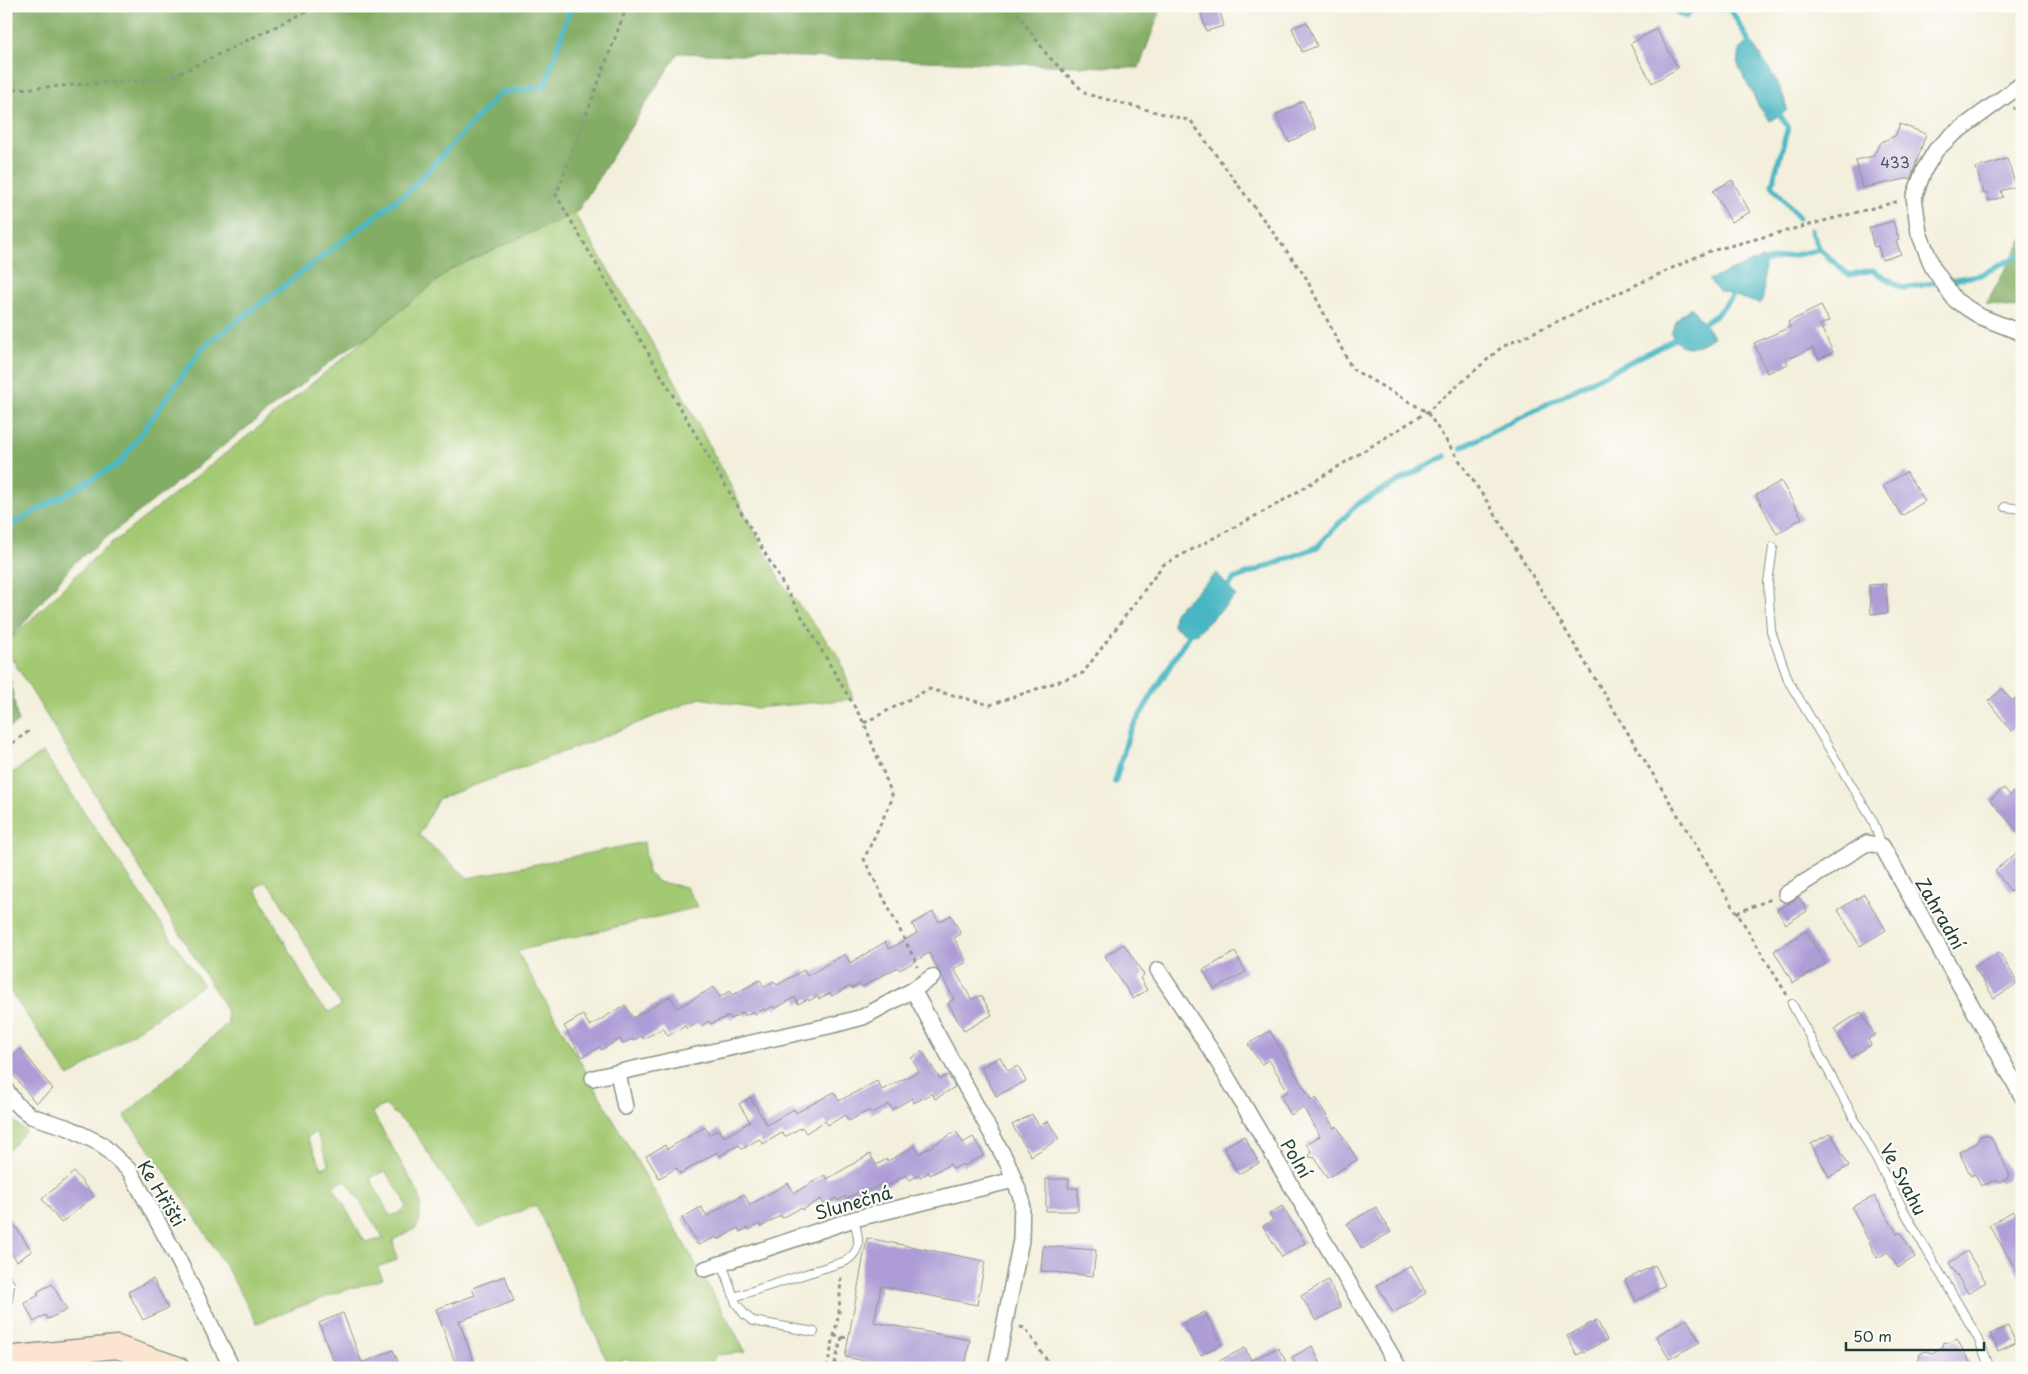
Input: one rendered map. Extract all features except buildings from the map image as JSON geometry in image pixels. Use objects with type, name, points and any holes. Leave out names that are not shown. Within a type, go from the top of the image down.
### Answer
[{"type":"main road","points":[[6,1358],[60,1360],[117,1347],[178,1368]]},
{"type":"street","points":[[2022,84],[1951,136],[1936,150],[1924,170],[1914,197],[1919,233],[1937,273],[1955,300],[1981,317],[2022,333]]},
{"type":"street","points":[[1786,894],[1867,843],[1882,846]]},
{"type":"street","name":"Zahradní","points":[[1882,846],[2022,1096]]},
{"type":"street","name":"Polní","points":[[1158,970],[1214,1055],[1399,1368]]},
{"type":"street","points":[[593,1078],[863,1017],[913,990],[932,977]]},
{"type":"street","points":[[913,990],[1008,1164],[1022,1200],[1021,1240],[996,1368]]},
{"type":"street","points":[[618,1073],[625,1107]]},
{"type":"street","name":"Ke Hřišti","points":[[6,1090],[16,1104],[31,1116],[69,1128],[101,1144],[130,1171],[178,1259],[232,1368]]},
{"type":"street","name":"Slunečná","points":[[705,1269],[854,1219],[1014,1180]]},
{"type":"lane","points":[[2005,507],[2022,510]]},
{"type":"lane","points":[[1773,547],[1768,583],[1771,631],[1789,682],[1873,821],[1882,846]]},
{"type":"lane","name":"Ve Svahu","points":[[1792,1004],[1912,1227],[1978,1338],[1990,1368]]},
{"type":"lane","points":[[734,1297],[846,1260],[858,1250],[859,1243],[854,1219]]},
{"type":"lane","points":[[722,1263],[734,1297],[744,1315],[753,1321],[814,1332]]},
{"type":"lane","points":[[6,1278],[10,1284],[6,1314]]},
{"type":"path","points":[[6,90],[170,78],[318,6]]},
{"type":"path","points":[[627,6],[556,195],[864,723],[893,797],[864,860],[917,964],[913,990]]},
{"type":"path","points":[[1012,6],[1048,56],[1086,94],[1191,121],[1305,276],[1352,369],[1427,412],[1492,509],[1792,1004]]},
{"type":"path","points":[[864,723],[929,689],[990,705],[1084,673],[1163,564],[1274,506],[1427,412],[1502,347],[1707,252],[1914,197]]},
{"type":"path","points":[[6,748],[29,731]]},
{"type":"path","points":[[1737,913],[1786,894]]},
{"type":"path","points":[[827,1368],[839,1312],[842,1272],[839,1263]]},
{"type":"path","points":[[1004,1324],[1025,1328],[1052,1368]]},
{"type":"path","points":[[834,1336],[848,1338]]},
{"type":"path","points":[[842,1337],[835,1363],[862,1368]]},
{"type":"green space","points":[[6,6],[1162,6],[1139,68],[678,53],[577,212],[451,269],[368,337],[343,352],[75,562],[6,644]]},
{"type":"green space","points":[[574,213],[677,384],[781,582],[840,658],[853,699],[755,708],[700,698],[598,739],[438,799],[419,835],[468,878],[644,842],[648,873],[658,882],[686,887],[698,907],[517,951],[746,1352],[715,1355],[712,1364],[679,1368],[639,1368],[627,1359],[609,1365],[536,1205],[480,1228],[470,1217],[413,1130],[385,1105],[372,1112],[420,1196],[420,1220],[416,1228],[393,1240],[397,1260],[377,1267],[383,1279],[339,1292],[257,1323],[195,1216],[161,1165],[124,1116],[228,1023],[226,1009],[6,649],[6,644],[95,557],[270,418],[451,269]],"holes":[[[265,882],[275,892],[341,1006],[329,1012],[316,999],[255,888]],[[316,1132],[329,1165],[322,1168],[307,1137]],[[385,1171],[404,1199],[406,1208],[390,1216],[370,1178]],[[346,1180],[384,1239],[365,1242],[333,1186]]]},
{"type":"green space","points":[[2022,240],[2022,309],[1986,304]]},
{"type":"green space","points":[[6,657],[18,722],[6,730]]},
{"type":"green space","points":[[43,752],[203,985],[69,1077],[6,985],[6,777]]},
{"type":"green space","points":[[6,1115],[26,1131],[6,1153]]},
{"type":"water","points":[[1750,41],[1772,74],[1785,101],[1787,110],[1770,121],[1759,107],[1738,65],[1740,48]]},
{"type":"water","points":[[1762,258],[1765,261],[1763,300],[1760,304],[1719,291],[1708,280]]},
{"type":"water","points":[[1691,307],[1714,337],[1702,344],[1685,347],[1675,340],[1671,333],[1678,318]]},
{"type":"water","points":[[1217,573],[1236,596],[1197,633],[1187,636],[1173,625],[1174,612]]},
{"type":"waterway","points":[[6,528],[120,463],[203,347],[410,190],[500,93],[545,86],[571,6]]},
{"type":"waterway","points":[[1666,6],[1686,17],[1696,6]]},
{"type":"waterway","points":[[1701,6],[1731,10],[1752,47]]},
{"type":"waterway","points":[[1776,109],[1788,127],[1772,185],[1799,218]]},
{"type":"waterway","points":[[1811,230],[1820,250],[1849,275],[1872,270],[1903,288],[1980,275],[2022,254]]},
{"type":"waterway","points":[[1760,266],[1765,261],[1820,250]]},
{"type":"waterway","points":[[1700,326],[1716,315],[1737,291]]},
{"type":"waterway","points":[[1462,447],[1679,337]]},
{"type":"waterway","points":[[1224,591],[1234,579],[1317,547],[1357,504],[1445,456]]},
{"type":"waterway","points":[[1115,782],[1129,733],[1191,631]]}]
